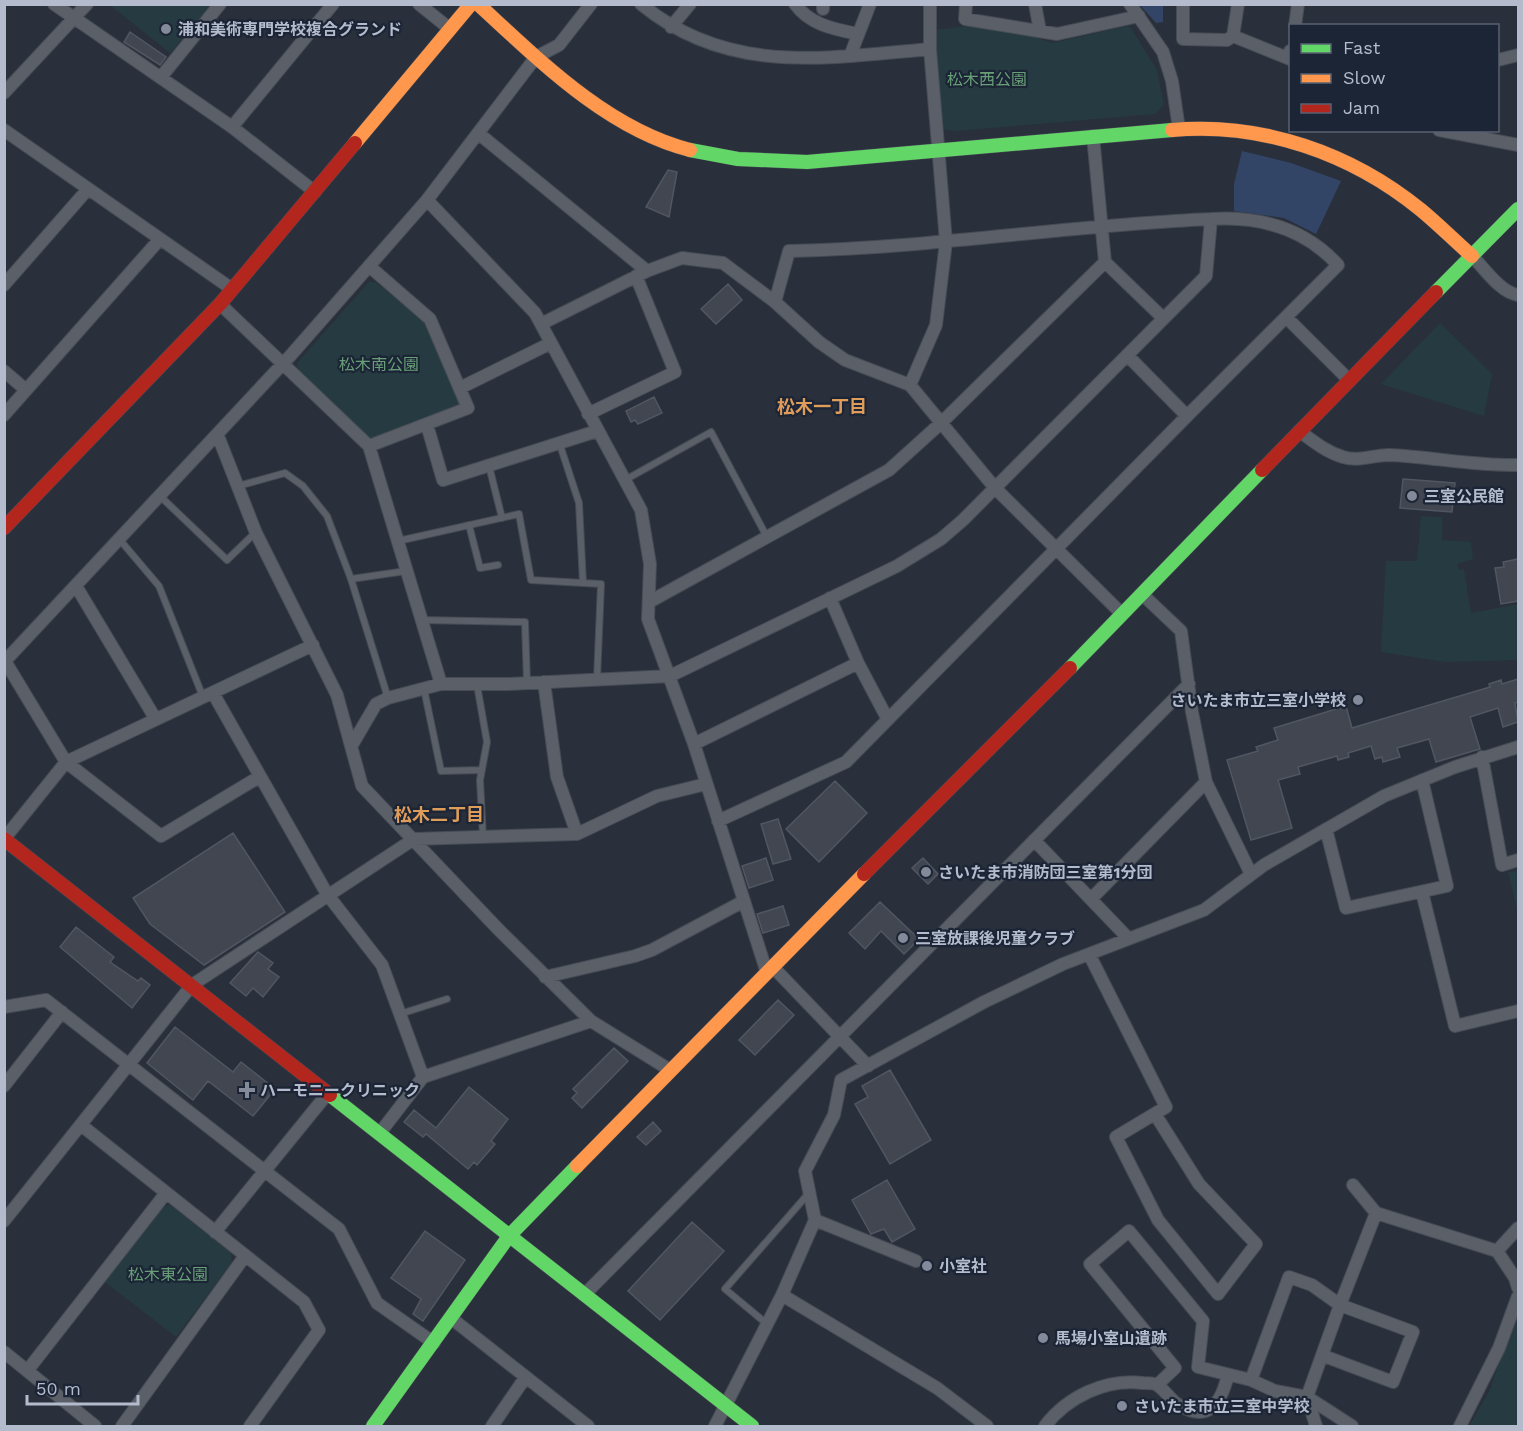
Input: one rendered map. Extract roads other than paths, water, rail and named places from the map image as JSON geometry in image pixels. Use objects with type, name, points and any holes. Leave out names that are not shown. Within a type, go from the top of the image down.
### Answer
[{"type":"street","points":[[54,4],[232,127],[315,192]]},
{"type":"street","points":[[4,93],[87,4]]},
{"type":"street","points":[[161,77],[220,4]]},
{"type":"street","points":[[232,127],[333,4]]},
{"type":"street","points":[[419,4],[450,29]]},
{"type":"street","points":[[4,528],[220,304],[471,4]]},
{"type":"street","points":[[478,4],[536,57],[599,104],[660,139],[713,156],[759,161],[807,162],[1179,129],[1261,132],[1324,152],[1370,175],[1420,209],[1510,294],[1518,295]]},
{"type":"street","points":[[259,777],[161,836],[66,762],[5,661],[161,497],[283,364],[427,200],[536,57],[559,45],[591,4]]},
{"type":"street","points":[[641,4],[671,27],[695,40],[737,51],[785,59],[930,49]]},
{"type":"street","points":[[671,27],[690,4]]},
{"type":"street","points":[[795,4],[801,12],[819,24],[858,34]]},
{"type":"street","points":[[850,56],[870,4]]},
{"type":"street","points":[[910,385],[936,325],[946,242],[930,49],[930,4]]},
{"type":"street","points":[[966,4],[965,19],[1057,34],[1139,16]]},
{"type":"street","points":[[1035,4],[1040,31]]},
{"type":"street","points":[[1130,4],[1163,52],[1172,81],[1179,129]]},
{"type":"street","points":[[1183,4],[1183,39],[1227,40],[1233,36],[1238,4]]},
{"type":"street","points":[[1295,24],[1298,4]]},
{"type":"street","points":[[1233,36],[1289,59]]},
{"type":"street","points":[[1499,60],[1518,55]]},
{"type":"street","points":[[4,130],[232,290]]},
{"type":"street","points":[[1449,132],[1518,145]]},
{"type":"street","points":[[478,133],[642,274],[675,372],[588,414]]},
{"type":"street","points":[[1093,136],[1105,262],[1162,317]]},
{"type":"street","points":[[4,285],[88,189]]},
{"type":"street","points":[[427,200],[535,313],[625,480],[644,521],[650,564],[648,619],[694,744],[744,901],[770,969],[840,1034],[868,1066]]},
{"type":"street","points":[[373,1426],[509,1236],[670,1070],[1143,595],[1299,431],[1518,209]]},
{"type":"street","points":[[718,821],[846,762],[887,718],[1338,265],[1314,243],[1285,228],[1251,220],[1211,219],[870,249],[789,251],[775,302]]},
{"type":"street","points":[[352,745],[376,704],[388,698],[441,684],[477,685],[670,676],[897,566],[941,539],[995,488],[1162,317],[1206,276],[1211,219]]},
{"type":"street","points":[[4,415],[160,239]]},
{"type":"street","points":[[541,324],[642,274],[682,258],[723,263],[775,302],[819,342],[845,360],[910,385],[995,488],[1122,614]]},
{"type":"street","points":[[649,602],[869,483],[902,460],[1105,262]]},
{"type":"street","points":[[369,266],[430,319],[468,408],[369,446]]},
{"type":"street","points":[[220,304],[369,446],[441,684]]},
{"type":"street","points":[[1286,317],[1349,380]]},
{"type":"street","points":[[460,388],[551,343]]},
{"type":"street","points":[[1126,355],[1187,416]]},
{"type":"street","points":[[4,371],[26,390]]},
{"type":"street","points":[[427,425],[442,480],[560,445],[597,431]]},
{"type":"street","points":[[1299,431],[1324,450],[1344,457],[1358,459],[1385,455],[1469,465],[1518,465]]},
{"type":"street","points":[[218,436],[256,533],[337,695],[362,786],[591,1021],[670,1070]]},
{"type":"street","points":[[76,586],[155,718]]},
{"type":"street","points":[[1143,595],[1181,631],[1206,782],[1251,874]]},
{"type":"street","points":[[830,598],[858,663],[887,718]]},
{"type":"street","points":[[313,645],[66,762],[4,839],[752,1426]]},
{"type":"street","points":[[694,744],[858,663]]},
{"type":"street","points":[[544,682],[557,777],[577,834]]},
{"type":"street","points":[[584,1295],[1189,684]]},
{"type":"street","points":[[208,695],[327,894],[382,965],[423,1077]]},
{"type":"street","points":[[715,1426],[782,1295],[815,1220],[805,1171],[834,1115],[841,1080],[984,1002],[1089,954],[1204,910],[1251,874],[1384,796],[1482,758],[1518,747]]},
{"type":"street","points":[[1482,758],[1502,865],[1518,860]]},
{"type":"street","points":[[1326,829],[1346,908],[1447,886],[1422,780]]},
{"type":"street","points":[[1091,899],[1206,782]]},
{"type":"street","points":[[4,1221],[192,985],[327,894],[414,839],[577,834],[657,796],[706,784]]},
{"type":"street","points":[[1034,840],[1128,938]]},
{"type":"street","points":[[1422,892],[1455,1026],[1518,1011]]},
{"type":"street","points":[[545,976],[652,950],[744,901]]},
{"type":"street","points":[[1089,954],[1166,1107],[1116,1137],[1158,1220],[1218,1294],[1256,1244],[1199,1185],[1155,1114]]},
{"type":"street","points":[[4,1007],[46,1000],[130,1064],[339,1229],[376,1303],[434,1343]]},
{"type":"street","points":[[4,1086],[62,1012]]},
{"type":"street","points":[[379,1134],[423,1077],[591,1021]]},
{"type":"street","points":[[215,1232],[328,1093]]},
{"type":"street","points":[[81,1125],[304,1302],[319,1330],[250,1426]]},
{"type":"street","points":[[1353,1185],[1376,1213],[1497,1251],[1515,1278],[1518,1288]]},
{"type":"street","points":[[27,1371],[166,1192]]},
{"type":"street","points":[[1316,1426],[1307,1397],[1376,1213]]},
{"type":"street","points":[[815,1220],[916,1261]]},
{"type":"street","points":[[1497,1251],[1518,1228]]},
{"type":"street","points":[[1157,1384],[1175,1368],[1090,1264],[1129,1231],[1203,1321],[1198,1367],[1251,1380],[1275,1391],[1307,1397],[1352,1426]]},
{"type":"street","points":[[122,1426],[245,1256]]},
{"type":"street","points":[[1251,1380],[1289,1277],[1312,1284],[1340,1305],[1413,1332],[1394,1382],[1324,1356]]},
{"type":"street","points":[[782,1295],[937,1388],[987,1426]]},
{"type":"street","points":[[1460,1426],[1498,1348],[1518,1296]]},
{"type":"street","points":[[451,1318],[588,1426]]},
{"type":"street","points":[[4,1352],[95,1426]]},
{"type":"street","points":[[1046,1426],[1058,1410],[1079,1396],[1096,1389],[1132,1382],[1157,1384],[1177,1404],[1202,1412],[1218,1403],[1228,1375]]},
{"type":"street","points":[[492,1426],[525,1378]]},
{"type":"lane","points":[[625,480],[711,432],[766,537]]},
{"type":"lane","points":[[560,445],[579,503],[583,583]]},
{"type":"lane","points":[[489,466],[502,518]]},
{"type":"lane","points":[[238,486],[285,473],[303,486],[327,516],[351,579],[388,698]]},
{"type":"lane","points":[[161,497],[227,561],[256,533]]},
{"type":"lane","points":[[398,541],[519,514],[531,580],[602,584],[597,680]]},
{"type":"lane","points":[[469,525],[480,568],[498,565]]},
{"type":"lane","points":[[120,540],[159,586],[208,695]]},
{"type":"lane","points":[[351,579],[407,571]]},
{"type":"lane","points":[[421,620],[525,622],[527,683]]},
{"type":"lane","points":[[477,685],[487,742],[482,770],[483,838]]},
{"type":"lane","points":[[424,689],[441,771],[482,770]]},
{"type":"lane","points":[[400,1014],[447,999]]},
{"type":"lane","points":[[767,1324],[724,1289],[810,1193]]},
{"type":"water","points":[[1140,5],[1163,5],[1163,22],[1156,23]]},
{"type":"water","points":[[1242,151],[1291,163],[1341,181],[1316,234],[1284,218],[1234,211],[1234,184]]},
{"type":"place","name":"浦和美術専門学校複合グランド","points":[[166,29]]},
{"type":"place","name":"三室公民館","points":[[1412,496]]},
{"type":"place","name":"さいたま市立三室小学校","points":[[1358,700]]},
{"type":"place","name":"さいたま市消防団三室第1分団","points":[[926,872]]},
{"type":"place","name":"三室放課後児童クラブ","points":[[903,938]]},
{"type":"place","name":"ハーモニークリニック","points":[[247,1090]]},
{"type":"place","name":"小室社","points":[[927,1266]]},
{"type":"place","name":"馬場小室山遺跡","points":[[1043,1338]]},
{"type":"place","name":"さいたま市立三室中学校","points":[[1122,1406]]},
{"type":"district","name":"松木一丁目","points":[[822,406]]},
{"type":"district","name":"松木二丁目","points":[[439,814]]},
{"type":"park label","name":"松木西公園","points":[[987,79]]},
{"type":"park label","name":"松木南公園","points":[[379,364]]},
{"type":"park label","name":"松木東公園","points":[[168,1274]]}]
